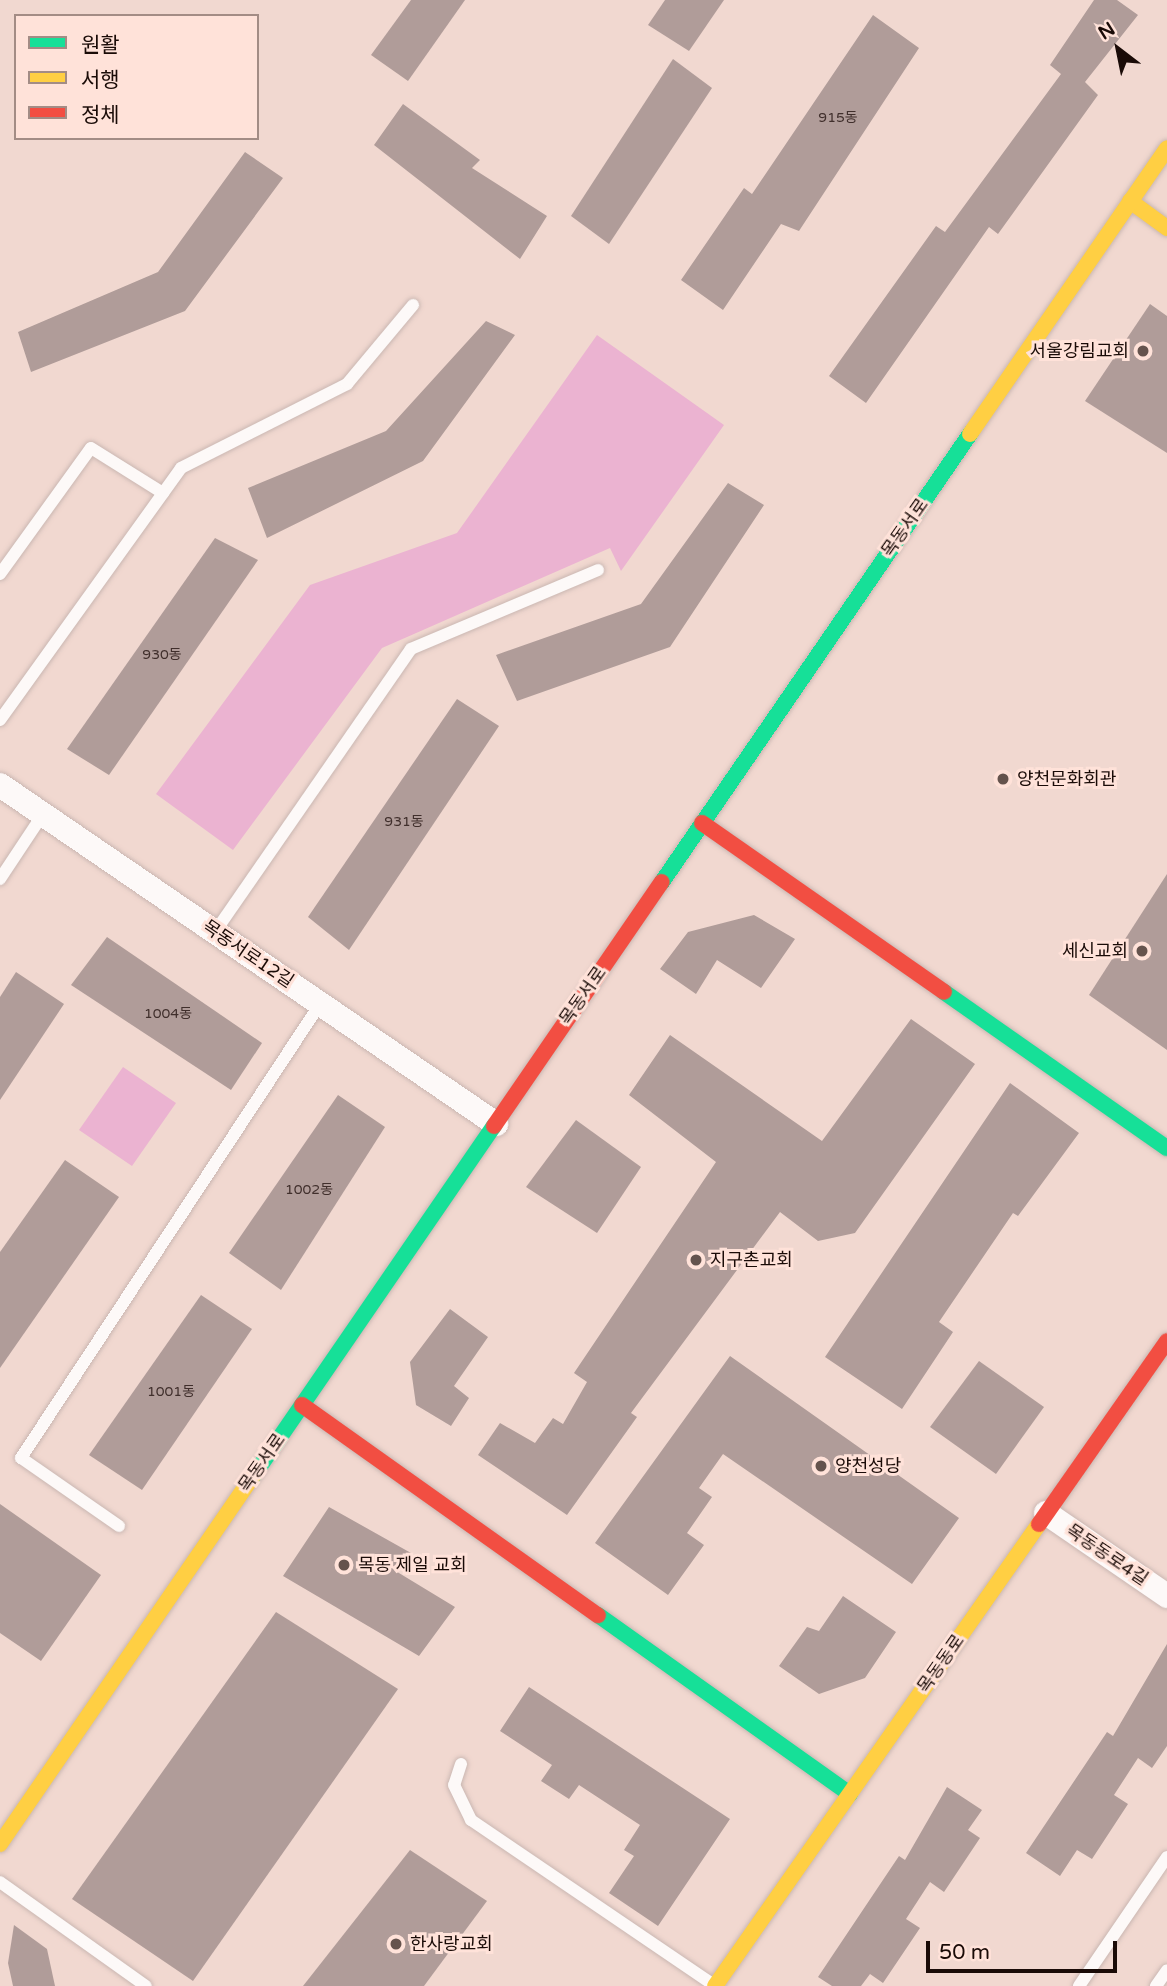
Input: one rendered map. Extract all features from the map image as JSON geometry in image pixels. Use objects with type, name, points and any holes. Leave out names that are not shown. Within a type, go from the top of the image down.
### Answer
[{"type":"main road","name":"목동서로","points":[[0,1844],[1167,148]]},
{"type":"main road","points":[[1130,201],[1167,228]]},
{"type":"main road","points":[[702,823],[1167,1148]]},
{"type":"main road","name":"목동동로","points":[[715,1986],[1167,1341]]},
{"type":"main road","points":[[302,1405],[850,1794]]},
{"type":"street","name":"목동서로12길","points":[[0,785],[496,1124]]},
{"type":"street","name":"목동동로4길","points":[[1046,1513],[1167,1596]]},
{"type":"lane","points":[[0,720],[4,705],[181,468],[347,384],[413,305]]},
{"type":"lane","points":[[0,574],[91,448],[163,493]]},
{"type":"lane","points":[[215,932],[411,649],[598,570]]},
{"type":"lane","points":[[0,879],[43,814]]},
{"type":"lane","points":[[120,1526],[21,1458],[320,1004]]},
{"type":"lane","points":[[461,1764],[454,1785],[471,1820],[715,1986]]},
{"type":"lane","points":[[1079,1986],[1167,1857]]},
{"type":"lane","points":[[0,1882],[146,1986]]},
{"type":"lane","points":[[1156,1986],[1167,1970]]},
{"type":"shaded area","points":[[597,335],[724,425],[621,571],[610,548],[382,648],[233,850],[156,794],[310,585],[457,533]]},
{"type":"shaded area","points":[[123,1067],[176,1103],[132,1166],[79,1130]]},
{"type":"building","points":[[411,0],[465,0],[408,81],[371,55]]},
{"type":"building","points":[[665,0],[724,0],[689,51],[648,25]]},
{"type":"building","points":[[1094,0],[1117,0],[1138,15],[1085,82],[1098,95],[998,234],[989,227],[866,403],[829,376],[936,226],[945,232],[1061,74],[1050,65]]},
{"type":"building","points":[[873,15],[919,48],[799,231],[781,224],[723,310],[681,280],[744,188],[752,194]]},
{"type":"building","points":[[673,59],[712,88],[609,244],[571,216]]},
{"type":"building","points":[[403,104],[480,160],[472,168],[547,216],[520,259],[374,145]]},
{"type":"building","points":[[245,152],[283,178],[185,311],[31,372],[18,332],[158,272]]},
{"type":"building","name":"서울강림교회","points":[[1150,304],[1167,316],[1167,453],[1085,401]]},
{"type":"building","points":[[486,321],[515,335],[423,461],[267,538],[248,488],[386,431]]},
{"type":"building","points":[[728,483],[764,505],[670,647],[517,701],[496,655],[641,604]]},
{"type":"building","points":[[215,538],[258,560],[109,775],[67,749]]},
{"type":"building","points":[[457,699],[499,726],[349,950],[308,917]]},
{"type":"building","name":"세신교회","points":[[1167,874],[1167,1050],[1089,995]]},
{"type":"building","points":[[754,915],[795,939],[761,988],[717,960],[696,994],[660,969],[688,932]]},
{"type":"building","points":[[107,937],[262,1043],[231,1090],[71,985]]},
{"type":"building","points":[[16,972],[64,1004],[0,1100],[0,997]]},
{"type":"building","points":[[911,1019],[975,1064],[855,1233],[818,1241],[780,1212],[631,1413],[637,1417],[567,1515],[478,1455],[500,1423],[535,1443],[553,1418],[563,1424],[587,1382],[574,1373],[716,1162],[629,1095],[670,1035],[822,1141]]},
{"type":"building","points":[[1010,1083],[1079,1133],[1018,1216],[1013,1213],[939,1322],[953,1332],[902,1409],[825,1357]]},
{"type":"building","points":[[338,1095],[385,1127],[281,1290],[229,1253]]},
{"type":"building","points":[[576,1120],[641,1167],[597,1233],[526,1187]]},
{"type":"building","points":[[65,1160],[119,1197],[0,1368],[0,1252]]},
{"type":"building","points":[[201,1295],[252,1329],[142,1490],[89,1455]]},
{"type":"building","points":[[450,1309],[488,1337],[454,1386],[469,1398],[451,1426],[416,1405],[410,1362]]},
{"type":"building","name":"양천성당","points":[[730,1356],[959,1518],[912,1584],[723,1454],[699,1488],[712,1497],[687,1533],[704,1545],[668,1595],[595,1543]]},
{"type":"building","points":[[979,1361],[1044,1407],[996,1474],[930,1427]]},
{"type":"building","points":[[0,1504],[101,1575],[41,1661],[0,1633]]},
{"type":"building","points":[[329,1507],[411,1553],[394,1570],[455,1607],[419,1656],[283,1576]]},
{"type":"building","points":[[843,1596],[896,1632],[865,1678],[819,1694],[779,1666],[807,1627],[819,1631]]},
{"type":"building","points":[[276,1612],[398,1689],[193,1981],[72,1899]]},
{"type":"building","points":[[1167,1644],[1167,1746],[1152,1768],[1138,1758],[1114,1795],[1128,1804],[1092,1859],[1077,1850],[1060,1876],[1026,1853],[1107,1732],[1113,1736]]},
{"type":"building","points":[[529,1687],[730,1819],[658,1926],[609,1893],[634,1856],[624,1850],[640,1825],[579,1785],[569,1799],[541,1781],[552,1765],[500,1731]]},
{"type":"building","points":[[947,1787],[982,1810],[968,1830],[980,1838],[944,1892],[930,1882],[906,1919],[920,1928],[883,1983],[870,1974],[861,1986],[832,1986],[818,1977],[899,1856],[905,1860]]},
{"type":"building","name":"한사랑교회","points":[[410,1850],[487,1901],[424,1986],[303,1986]]},
{"type":"building","points":[[14,1925],[47,1949],[55,1986],[13,1986],[8,1963]]},
{"type":"traffic: fast","points":[[662,882],[970,434]]},
{"type":"traffic: fast","points":[[944,992],[1167,1148]]},
{"type":"traffic: fast","points":[[254,1475],[494,1126]]},
{"type":"traffic: fast","points":[[598,1615],[850,1794]]},
{"type":"traffic: slow","points":[[970,434],[1167,148]]},
{"type":"traffic: slow","points":[[1130,201],[1167,228]]},
{"type":"traffic: slow","points":[[0,1844],[254,1475]]},
{"type":"traffic: slow","points":[[715,1986],[1039,1524]]},
{"type":"traffic: jam","points":[[702,823],[944,992]]},
{"type":"traffic: jam","points":[[494,1126],[662,882]]},
{"type":"traffic: jam","points":[[1039,1524],[1167,1341]]},
{"type":"traffic: jam","points":[[302,1405],[598,1615]]},
{"type":"place","name":"서울강림교회","points":[[1143,351]]},
{"type":"place","name":"양천문화회관","points":[[1003,779]]},
{"type":"place","name":"세신교회","points":[[1142,951]]},
{"type":"place","name":"지구촌교회","points":[[696,1260]]},
{"type":"place","name":"양천성당","points":[[821,1466]]},
{"type":"place","name":"목동 제일 교회","points":[[344,1565]]},
{"type":"place","name":"한사랑교회","points":[[396,1944]]}]
